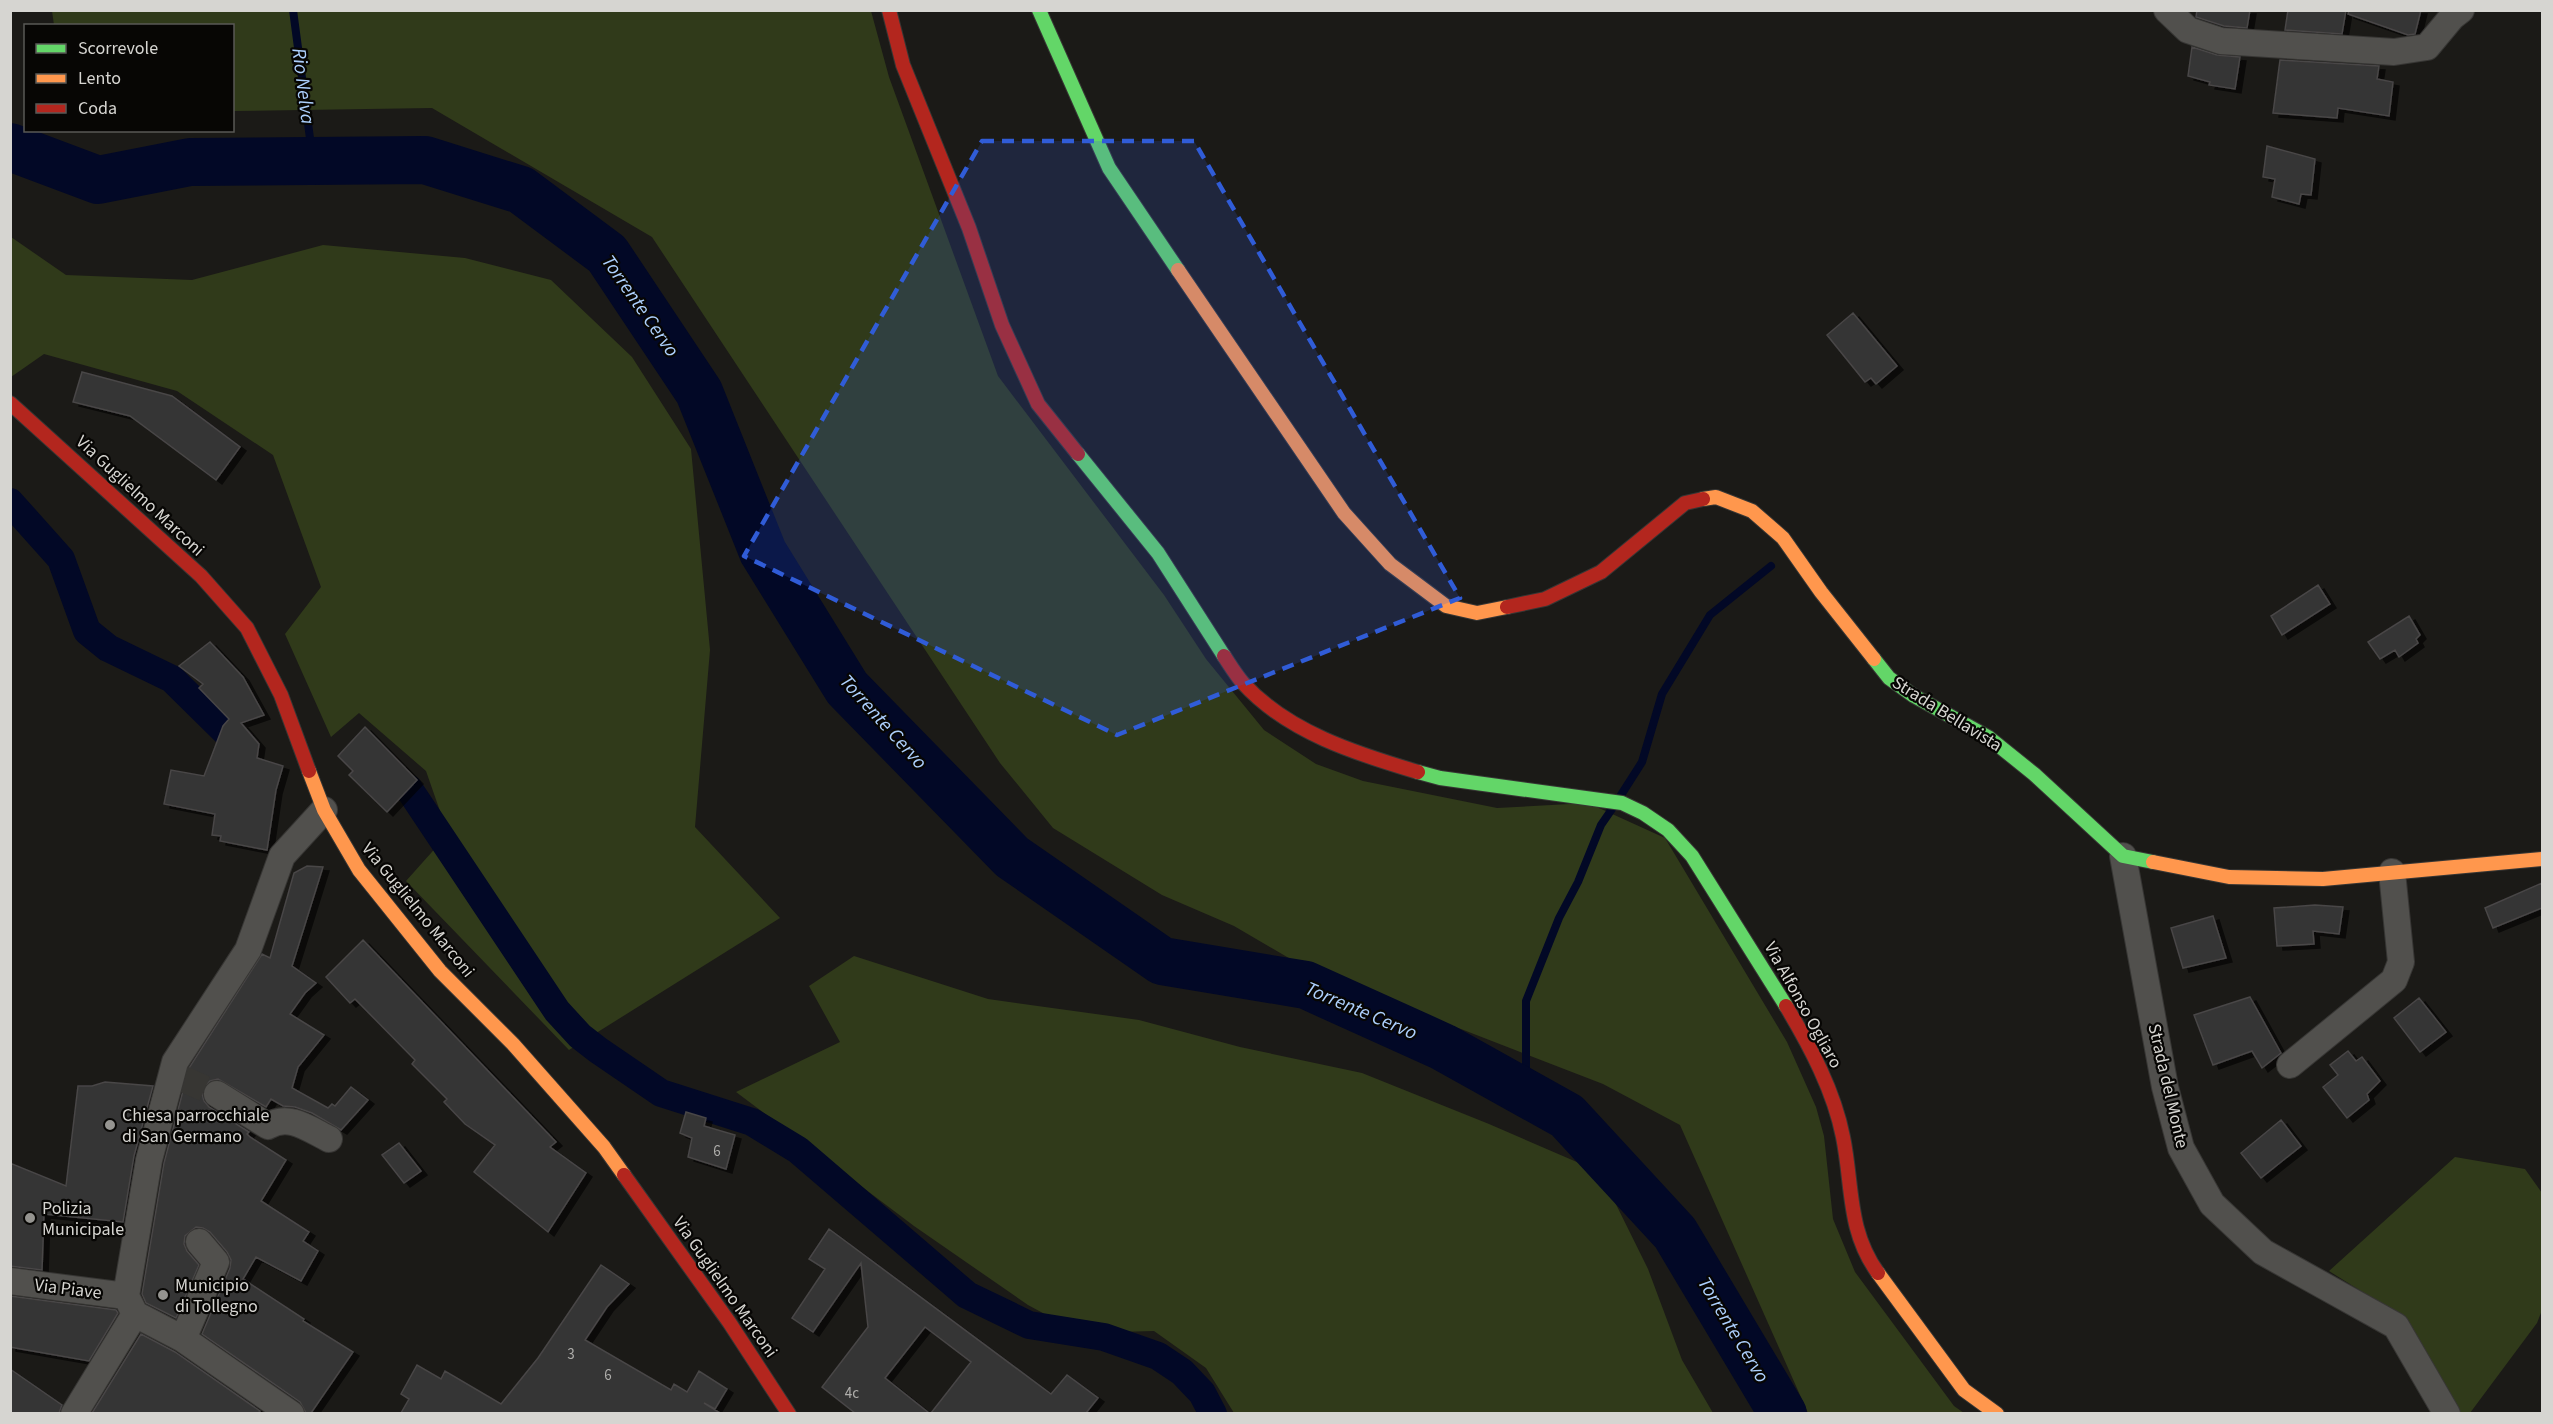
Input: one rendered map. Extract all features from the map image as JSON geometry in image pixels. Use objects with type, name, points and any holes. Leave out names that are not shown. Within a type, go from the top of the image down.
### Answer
[{"type":"street","name":"Via Alfonso Ogliaro","points":[[889,10],[903,65],[969,228],[1002,326],[1038,404],[1158,553],[1209,636],[1243,683],[1276,712],[1328,741],[1371,758],[1440,778],[1622,803],[1643,813],[1668,830],[1692,856],[1742,932],[1803,1035],[1834,1104],[1843,1137],[1852,1219],[1870,1263],[1964,1390],[1997,1413]]},
{"type":"street","name":"Strada Bellavista","points":[[1039,10],[1109,168],[1344,513],[1390,564],[1446,606],[1477,613],[1545,599],[1601,572],[1685,503],[1716,497],[1752,511],[1783,538],[1821,592],[1889,678],[1914,696],[1988,736],[2034,774],[2104,841],[2123,856],[2229,877],[2323,879],[2542,859]]},
{"type":"street","points":[[2167,10],[2188,30],[2221,41],[2394,52],[2427,47],[2452,16],[2461,10]]},
{"type":"street","name":"Via Guglielmo Marconi","points":[[10,403],[201,576],[247,628],[281,695],[324,810],[359,870],[440,971],[513,1044],[604,1148],[729,1322],[789,1413]]},
{"type":"street","points":[[74,1413],[131,1305],[149,1160],[176,1075],[175,1062],[248,950],[282,856],[324,810]]},
{"type":"street","name":"Strada del Monte","points":[[2123,856],[2165,1087],[2181,1148],[2212,1204],[2264,1252],[2396,1326],[2447,1413]]},
{"type":"street","points":[[2290,1065],[2394,980],[2401,962],[2392,872]]},
{"type":"street","points":[[217,1094],[268,1126],[276,1121],[291,1120],[329,1139]]},
{"type":"street","points":[[183,1339],[216,1262],[199,1242]]},
{"type":"street","name":"Via Piave","points":[[10,1281],[131,1305]]},
{"type":"street","points":[[131,1305],[291,1413]]},
{"type":"highlighted area","points":[[982,141],[1194,141],[1460,598],[1117,735],[744,556]]},
{"type":"green space","points":[[52,11],[871,11],[889,77],[998,376],[1164,595],[1206,659],[1264,730],[1316,764],[1363,781],[1497,808],[1588,803],[1665,838],[1787,1042],[1816,1107],[1824,1136],[1833,1219],[1855,1272],[1954,1406],[1964,1413],[1808,1413],[1680,1125],[1603,1084],[1461,1029],[1340,988],[1234,926],[1162,895],[1053,828],[1000,763],[652,237],[432,108],[234,111],[234,24],[54,24]]},
{"type":"green space","points":[[11,237],[66,275],[192,280],[323,245],[465,258],[551,280],[632,357],[691,449],[710,650],[695,827],[780,918],[569,1050],[406,881],[448,834],[426,771],[359,713],[331,737],[285,634],[321,587],[273,455],[177,391],[44,354],[11,377]]},
{"type":"green space","points":[[854,956],[988,999],[1139,1020],[1240,1047],[1362,1073],[1600,1172],[1648,1269],[1682,1360],[1713,1413],[1234,1413],[1206,1368],[1154,1331],[1080,1333],[1028,1305],[914,1226],[736,1092],[840,1042],[809,986]]},
{"type":"green space","points":[[2455,1157],[2525,1169],[2542,1193],[2542,1310],[2537,1323],[2470,1413],[2460,1413],[2404,1318],[2329,1271]]},
{"type":"building","points":[[2197,10],[2250,10],[2247,28],[2224,26],[2196,17]]},
{"type":"building","points":[[2288,10],[2346,10],[2342,34],[2285,30]]},
{"type":"building","points":[[2349,10],[2421,10],[2415,34],[2408,35],[2348,14]]},
{"type":"building","points":[[2192,47],[2217,55],[2240,57],[2235,89],[2209,85],[2210,82],[2188,76]]},
{"type":"building","points":[[2280,60],[2379,66],[2377,79],[2393,82],[2389,116],[2338,108],[2337,118],[2273,113]]},
{"type":"building","points":[[2267,146],[2315,159],[2311,195],[2301,194],[2299,204],[2272,197],[2275,179],[2263,177]]},
{"type":"building","points":[[1853,313],[1897,366],[1876,384],[1871,378],[1865,382],[1827,335]]},
{"type":"building","points":[[82,372],[172,396],[240,447],[216,480],[130,416],[73,402]]},
{"type":"building","points":[[2318,585],[2330,604],[2282,635],[2271,616]]},
{"type":"building","points":[[2409,616],[2420,635],[2416,639],[2418,643],[2399,657],[2395,650],[2380,659],[2368,642]]},
{"type":"building","points":[[210,642],[243,677],[264,715],[241,723],[259,744],[257,758],[283,766],[276,790],[267,850],[220,841],[221,836],[212,835],[215,814],[164,804],[171,770],[204,776],[223,726],[229,719],[199,688],[203,684],[179,666]]},
{"type":"building","points":[[365,727],[417,780],[387,812],[349,775],[353,771],[338,756]]},
{"type":"building","points":[[307,866],[323,867],[292,966],[316,983],[305,993],[290,1014],[324,1035],[298,1067],[292,1088],[328,1108],[332,1104],[335,1106],[351,1087],[368,1100],[341,1130],[312,1113],[295,1107],[283,1106],[271,1099],[266,1107],[218,1079],[210,1081],[204,1087],[202,1094],[209,1107],[249,1132],[247,1134],[250,1137],[286,1160],[261,1201],[309,1232],[303,1241],[318,1251],[301,1281],[256,1257],[243,1279],[304,1319],[303,1321],[353,1352],[311,1413],[306,1413],[300,1402],[202,1334],[230,1268],[231,1260],[210,1232],[196,1227],[185,1236],[184,1244],[187,1251],[199,1265],[176,1318],[146,1303],[142,1294],[164,1163],[189,1068],[262,954],[270,958],[294,873]]},
{"type":"building","points":[[2542,883],[2542,908],[2493,928],[2485,908]]},
{"type":"building","points":[[2315,905],[2343,907],[2339,934],[2313,931],[2314,944],[2277,946],[2274,908]]},
{"type":"building","points":[[2213,916],[2226,958],[2183,968],[2171,928]]},
{"type":"building","points":[[363,940],[556,1142],[550,1147],[586,1173],[548,1232],[474,1172],[495,1145],[465,1124],[444,1102],[447,1099],[412,1064],[415,1060],[355,999],[350,1003],[326,977]]},
{"type":"building","points":[[2250,997],[2281,1053],[2262,1068],[2252,1051],[2213,1065],[2194,1015]]},
{"type":"building","points":[[2419,998],[2446,1032],[2420,1052],[2394,1018]]},
{"type":"building","points":[[2348,1051],[2356,1061],[2362,1057],[2380,1081],[2367,1094],[2369,1100],[2347,1118],[2323,1087],[2338,1075],[2330,1065]]},
{"type":"building","name":"Chiesa parrocchiale di San Germano","points":[[105,1082],[153,1086],[134,1156],[123,1222],[44,1214],[42,1270],[10,1266],[10,1163],[66,1186],[78,1086],[92,1086]]},
{"type":"building","points":[[686,1112],[706,1118],[704,1126],[735,1135],[726,1169],[688,1157],[692,1138],[680,1133]]},
{"type":"building","points":[[2281,1120],[2301,1146],[2261,1178],[2241,1153]]},
{"type":"building","points":[[399,1143],[421,1171],[404,1183],[382,1155]]},
{"type":"building","points":[[829,1229],[1051,1394],[1067,1375],[1098,1398],[1086,1413],[931,1413],[971,1362],[925,1327],[885,1378],[929,1413],[855,1413],[822,1387],[868,1327],[861,1263],[813,1332],[792,1318],[825,1269],[809,1259]]},
{"type":"building","points":[[601,1265],[629,1284],[607,1307],[585,1340],[671,1390],[674,1384],[687,1392],[699,1371],[727,1389],[715,1409],[704,1403],[720,1413],[401,1413],[409,1399],[401,1394],[417,1365],[441,1379],[445,1371],[501,1404],[538,1358]]},
{"type":"building","points":[[10,1296],[116,1310],[118,1313],[89,1361],[10,1347]]},
{"type":"building","points":[[141,1334],[175,1352],[260,1411],[258,1413],[92,1413]]},
{"type":"building","points":[[10,1369],[62,1405],[59,1413],[10,1413]]},
{"type":"waterway","name":"Rio Nelva","points":[[293,10],[313,161]]},
{"type":"waterway","name":"Torrente Cervo","points":[[10,147],[98,180],[190,162],[425,160],[521,190],[607,254],[699,392],[763,552],[847,688],[1012,857],[1162,961],[1306,985],[1443,1047],[1567,1116],[1675,1233],[1783,1414]]},
{"type":"waterway","points":[[10,502],[61,559],[87,631],[108,648],[172,679],[239,745]]},
{"type":"waterway","points":[[1621,795],[1642,762],[1662,694],[1710,615],[1771,566]]},
{"type":"waterway","points":[[409,789],[557,1011],[580,1036],[598,1050],[661,1093],[752,1122],[798,1150],[967,1295],[1029,1325],[1104,1337],[1158,1356],[1182,1372],[1202,1393],[1213,1414]]},
{"type":"waterway","points":[[1526,1093],[1526,1001],[1559,918],[1578,882],[1601,825],[1612,809]]},
{"type":"tunnel","points":[[181,1078],[217,1094]]},
{"type":"traffic: fast","points":[[1039,10],[1109,168],[1178,270]]},
{"type":"traffic: fast","points":[[1078,454],[1158,553],[1224,656]]},
{"type":"traffic: fast","points":[[1874,659],[1889,678],[1914,696],[1988,737],[2034,774],[2123,856],[2153,862]]},
{"type":"traffic: fast","points":[[1418,772],[1440,778],[1622,803],[1643,813],[1668,830],[1692,856],[1786,1006]]},
{"type":"traffic: slow","points":[[1178,270],[1344,513],[1390,564],[1446,606],[1477,613],[1507,607]]},
{"type":"traffic: slow","points":[[1703,499],[1716,497],[1752,511],[1783,538],[1821,592],[1874,659]]},
{"type":"traffic: slow","points":[[309,771],[324,810],[359,870],[440,971],[513,1044],[604,1147],[624,1175]]},
{"type":"traffic: slow","points":[[2153,862],[2229,877],[2323,879],[2542,859]]},
{"type":"traffic: slow","points":[[1878,1273],[1964,1390],[1997,1414]]},
{"type":"traffic: jam","points":[[889,10],[903,65],[969,228],[1002,325],[1038,404],[1078,454]]},
{"type":"traffic: jam","points":[[10,403],[201,576],[247,628],[281,695],[309,771]]},
{"type":"traffic: jam","points":[[1507,607],[1545,599],[1601,572],[1685,503],[1703,499]]},
{"type":"traffic: jam","points":[[1224,656],[1240,680],[1280,715],[1347,749],[1418,772]]},
{"type":"traffic: jam","points":[[1786,1006],[1812,1053],[1834,1103],[1843,1137],[1856,1224],[1868,1257],[1878,1273]]},
{"type":"traffic: jam","points":[[624,1175],[729,1322],[789,1414]]},
{"type":"place","name":"Chiesa parrocchiale di San Germano","points":[[110,1125]]},
{"type":"place","name":"Polizia Municipale","points":[[30,1218]]},
{"type":"place","name":"Municipio di Tollegno","points":[[163,1295]]}]
